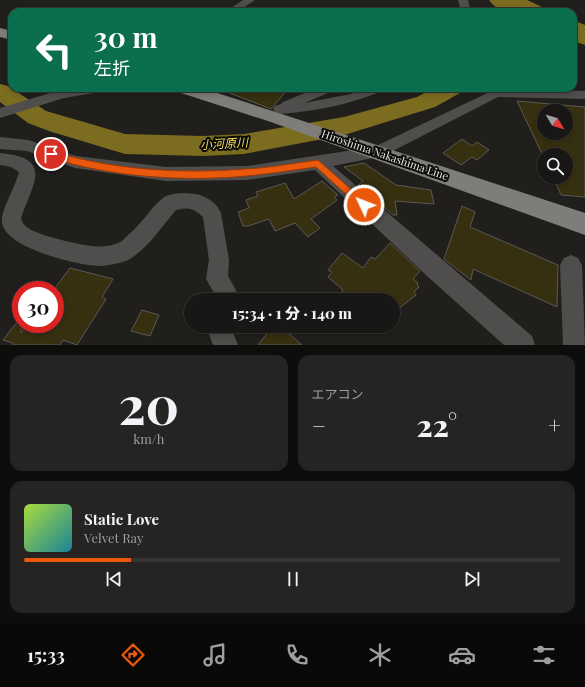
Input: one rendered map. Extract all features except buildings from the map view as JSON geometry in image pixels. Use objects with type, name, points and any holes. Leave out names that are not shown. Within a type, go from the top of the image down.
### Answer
[{"type":"main road","name":"Hiroshima Nakashima Line","points":[[198,92],[274,114],[370,150],[585,224]]},
{"type":"street","points":[[237,8],[250,0]]},
{"type":"street","points":[[0,113],[52,97],[79,92]]},
{"type":"street","points":[[274,114],[320,92]]},
{"type":"street","points":[[274,114],[314,108],[367,92]]},
{"type":"street","points":[[0,143],[28,146],[75,162],[100,167],[186,175],[247,173],[318,163],[370,150],[496,92],[585,95]]},
{"type":"street","points":[[0,159],[16,161],[28,170],[26,180],[11,218],[12,225],[19,233],[40,243],[78,254],[99,256],[123,252],[144,234],[170,203],[186,175]]},
{"type":"street","points":[[318,163],[435,270],[523,345]]},
{"type":"street","points":[[170,203],[186,200],[199,202],[212,212],[219,260],[217,279],[225,290],[225,293]]},
{"type":"street","points":[[571,265],[575,345]]},
{"type":"street","points":[[221,333],[226,345]]},
{"type":"shaded area","points":[[489,0],[527,0],[544,8],[498,8]]},
{"type":"shaded area","points":[[577,22],[585,25],[585,45],[577,42]]},
{"type":"waterway","name":"小河原川","points":[[0,91],[37,117],[58,125],[125,144],[203,146],[244,144],[344,126],[426,102],[445,92]]},
{"type":"route","points":[[51,154],[75,162],[100,167],[186,175],[247,173],[318,163],[364,205]]}]
